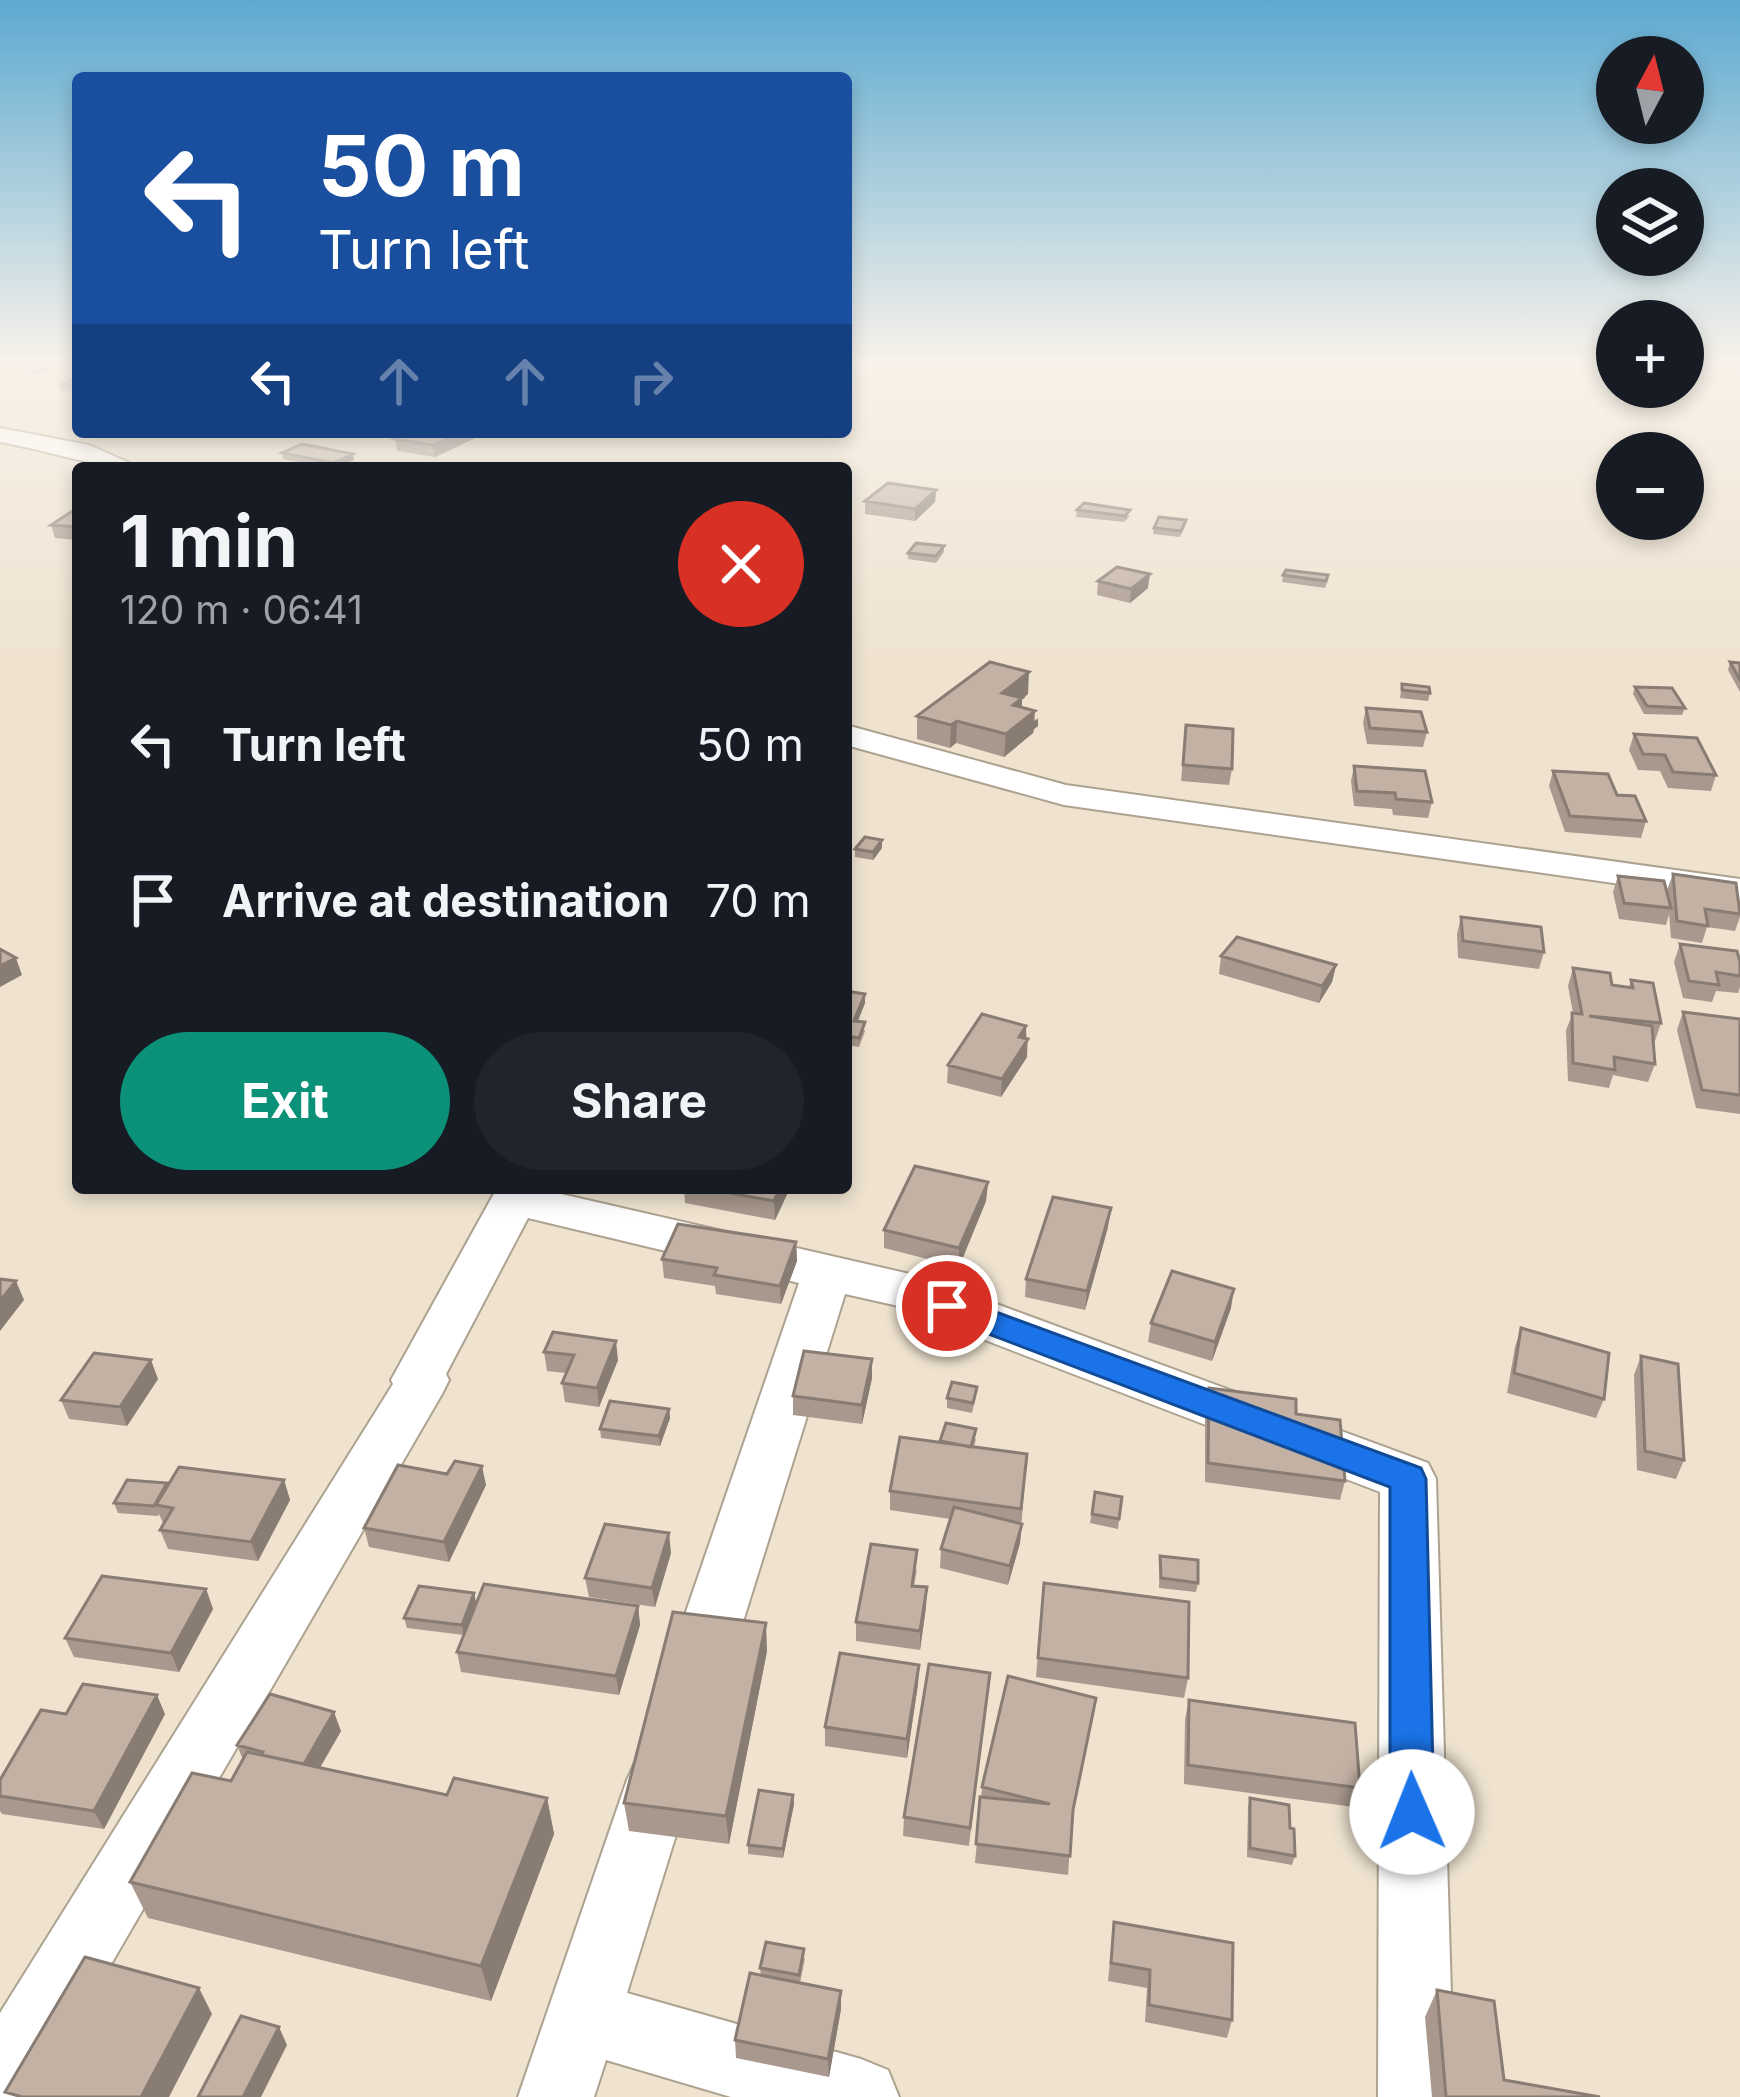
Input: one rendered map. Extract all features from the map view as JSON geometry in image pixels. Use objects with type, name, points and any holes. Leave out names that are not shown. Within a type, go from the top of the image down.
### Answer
[{"type":"street","points":[[852,737],[1064,795],[1740,890]]},
{"type":"street","points":[[0,2083],[423,1380],[417,1380],[514,1199],[905,1290],[1408,1479],[1415,2097]]},
{"type":"street","points":[[556,2097],[827,1272]]},
{"type":"street","points":[[583,2017],[861,2097]]},
{"type":"building","points":[[888,483],[936,490],[915,509],[865,501]]},
{"type":"building","points":[[1084,503],[1130,510],[1125,516],[1077,510]]},
{"type":"building","points":[[72,511],[72,527],[51,525]]},
{"type":"building","points":[[1159,517],[1186,520],[1181,531],[1154,528]]},
{"type":"building","points":[[916,543],[944,546],[936,556],[908,553]]},
{"type":"building","points":[[1117,567],[1150,574],[1131,589],[1098,581]]},
{"type":"building","points":[[1286,570],[1328,575],[1326,581],[1283,575]]},
{"type":"building","points":[[990,662],[1029,672],[1002,693],[1022,698],[1013,705],[1035,711],[1006,734],[917,716]]},
{"type":"building","points":[[1402,684],[1429,687],[1430,693],[1402,690]]},
{"type":"building","points":[[1635,687],[1672,688],[1685,708],[1647,706]]},
{"type":"building","points":[[1366,708],[1421,712],[1427,732],[1370,728]]},
{"type":"building","points":[[1186,725],[1233,729],[1232,769],[1183,765]]},
{"type":"building","points":[[1634,734],[1697,738],[1716,775],[1673,772],[1665,755],[1643,754]]},
{"type":"building","points":[[1354,766],[1425,771],[1432,802],[1357,791]]},
{"type":"building","points":[[1553,771],[1608,774],[1617,795],[1635,796],[1646,821],[1570,816]]},
{"type":"building","points":[[865,837],[882,840],[873,852],[855,849]]},
{"type":"building","points":[[1673,874],[1736,883],[1740,914],[1705,909],[1708,926],[1677,921]]},
{"type":"building","points":[[1618,876],[1664,881],[1671,908],[1624,903]]},
{"type":"building","points":[[1461,917],[1541,927],[1544,952],[1463,941]]},
{"type":"building","points":[[1237,937],[1336,965],[1322,986],[1221,956]]},
{"type":"building","points":[[1680,944],[1737,951],[1740,976],[1716,972],[1719,985],[1689,981]]},
{"type":"building","points":[[0,949],[16,958],[0,966]]},
{"type":"building","points":[[1573,968],[1610,973],[1612,985],[1633,988],[1631,980],[1653,983],[1661,1023],[1589,1016],[1652,1026],[1655,1064],[1614,1057],[1615,1070],[1573,1063],[1572,1013],[1582,1014]]},
{"type":"building","points":[[852,992],[865,994],[854,1021],[865,1022],[859,1038],[852,1037]]},
{"type":"building","points":[[1683,1012],[1740,1019],[1740,1095],[1702,1090]]},
{"type":"building","points":[[982,1014],[1026,1026],[1019,1037],[1028,1039],[1002,1079],[948,1065]]},
{"type":"building","points":[[915,1166],[988,1182],[959,1248],[884,1230]]},
{"type":"building","points":[[736,1194],[777,1194],[774,1201]]},
{"type":"building","points":[[1053,1197],[1111,1208],[1087,1291],[1026,1279]]},
{"type":"building","points":[[678,1224],[796,1242],[780,1286],[714,1275],[717,1268],[662,1259]]},
{"type":"building","points":[[1172,1271],[1234,1289],[1215,1342],[1151,1323]]},
{"type":"building","points":[[0,1279],[16,1281],[0,1301]]},
{"type":"building","points":[[1521,1328],[1609,1353],[1604,1399],[1514,1373]]},
{"type":"building","points":[[553,1332],[616,1341],[597,1388],[562,1383],[574,1355],[544,1352]]},
{"type":"building","points":[[804,1351],[872,1359],[862,1405],[793,1396]]},
{"type":"building","points":[[94,1353],[151,1360],[120,1407],[61,1400]]},
{"type":"building","points":[[1641,1356],[1678,1364],[1684,1460],[1645,1451]]},
{"type":"building","points":[[952,1382],[977,1387],[973,1403],[947,1398]]},
{"type":"building","points":[[1209,1388],[1296,1399],[1296,1414],[1340,1420],[1345,1481],[1208,1463]]},
{"type":"building","points":[[610,1401],[669,1409],[659,1436],[600,1429]]},
{"type":"building","points":[[946,1423],[976,1429],[971,1447],[940,1441]]},
{"type":"building","points":[[900,1437],[1027,1454],[1021,1509],[890,1491]]},
{"type":"building","points":[[455,1461],[482,1466],[444,1542],[364,1528],[398,1465],[447,1474]]},
{"type":"building","points":[[179,1467],[284,1480],[251,1542],[160,1530],[173,1508],[156,1505]]},
{"type":"building","points":[[127,1480],[167,1483],[154,1506],[114,1503]]},
{"type":"building","points":[[1095,1492],[1122,1497],[1119,1519],[1092,1514]]},
{"type":"building","points":[[954,1507],[1022,1524],[1010,1566],[941,1549]]},
{"type":"building","points":[[605,1524],[669,1533],[652,1588],[585,1578]]},
{"type":"building","points":[[871,1544],[917,1550],[912,1586],[927,1587],[920,1631],[856,1622]]},
{"type":"building","points":[[1160,1556],[1198,1560],[1198,1583],[1161,1578]]},
{"type":"building","points":[[102,1576],[206,1589],[171,1653],[65,1638]]},
{"type":"building","points":[[1044,1583],[1189,1602],[1188,1678],[1038,1658]]},
{"type":"building","points":[[484,1584],[638,1606],[616,1676],[457,1652]]},
{"type":"building","points":[[419,1586],[474,1593],[462,1625],[404,1618]]},
{"type":"building","points":[[673,1612],[766,1623],[726,1816],[624,1803]]},
{"type":"building","points":[[840,1653],[919,1665],[907,1739],[825,1727]]},
{"type":"building","points":[[929,1664],[990,1673],[970,1828],[904,1817]]},
{"type":"building","points":[[1008,1676],[1096,1698],[1073,1810],[1070,1856],[976,1844],[980,1797],[1050,1804],[982,1787]]},
{"type":"building","points":[[83,1684],[157,1695],[94,1811],[0,1796],[0,1780],[41,1710],[66,1714]]},
{"type":"building","points":[[270,1694],[334,1712],[304,1764],[237,1745]]},
{"type":"building","points":[[1189,1700],[1355,1723],[1360,1788],[1188,1765]]},
{"type":"building","points":[[247,1752],[447,1795],[454,1778],[547,1798],[481,1966],[130,1882],[192,1773],[231,1781]]},
{"type":"building","points":[[759,1790],[793,1795],[783,1849],[748,1845]]},
{"type":"building","points":[[1250,1798],[1289,1805],[1295,1856],[1250,1848]]},
{"type":"building","points":[[1114,1922],[1233,1943],[1232,2020],[1149,2005],[1150,1970],[1111,1963]]},
{"type":"building","points":[[766,1942],[804,1949],[799,1975],[760,1968]]},
{"type":"building","points":[[85,1957],[199,1988],[141,2097],[22,2097],[5,2092]]},
{"type":"building","points":[[750,1973],[841,1991],[828,2059],[735,2040]]},
{"type":"building","points":[[1437,1990],[1494,2001],[1504,2080],[1600,2097],[1446,2097]]},
{"type":"building","points":[[241,2016],[279,2027],[243,2097],[198,2097]]},
{"type":"route","points":[[947,1306],[1408,1479],[1412,1812]]}]
